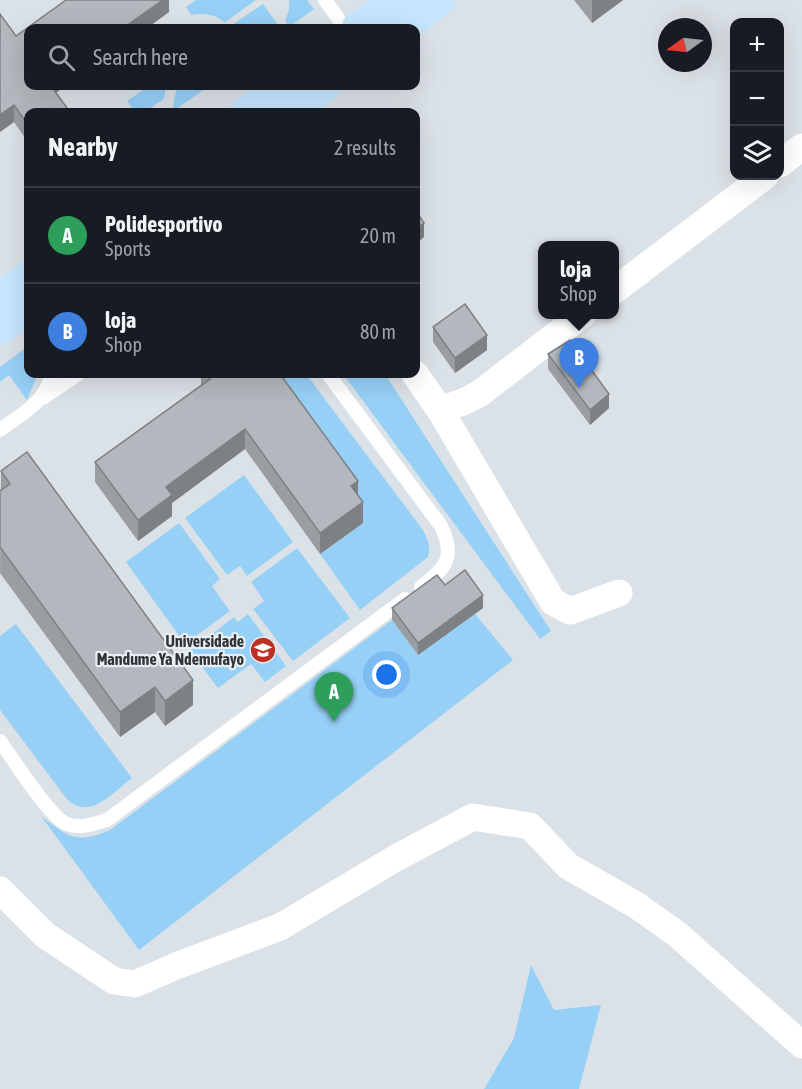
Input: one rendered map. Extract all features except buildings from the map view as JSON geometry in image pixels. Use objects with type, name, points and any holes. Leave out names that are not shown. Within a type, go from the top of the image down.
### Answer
[{"type":"main road","points":[[363,24],[396,0]]},
{"type":"main road","points":[[406,24],[439,0]]},
{"type":"main road","points":[[253,108],[277,90]]},
{"type":"main road","points":[[294,108],[318,90]]},
{"type":"main road","points":[[12,306],[24,285]]},
{"type":"street","points":[[784,161],[802,147]]},
{"type":"street","points":[[619,287],[760,180]]},
{"type":"street","points":[[440,410],[479,394],[578,319]]},
{"type":"street","points":[[418,378],[440,410],[553,602],[570,610],[619,593]]},
{"type":"street","points":[[0,890],[45,934],[114,981],[135,984],[280,927],[396,858],[473,817],[530,826],[568,866],[636,905],[677,934],[802,1045]]},
{"type":"lane","points":[[325,0],[342,24]]},
{"type":"lane","points":[[35,404],[47,390],[51,378]]},
{"type":"lane","points":[[0,430],[72,378]]},
{"type":"lane","points":[[0,741],[51,810],[64,823],[78,827],[107,820],[443,569],[449,556],[447,539],[441,526],[331,378]]},
{"type":"shaded area","points":[[196,0],[256,0],[225,22],[209,15],[191,15],[186,7]]},
{"type":"shaded area","points":[[289,0],[307,0],[314,9],[293,24],[287,24],[285,21],[289,10]]},
{"type":"shaded area","points":[[263,4],[277,24],[233,24]]},
{"type":"shaded area","points":[[143,90],[165,90],[164,99],[150,108],[132,108],[127,101]]},
{"type":"shaded area","points":[[176,90],[203,90],[178,108],[173,108]]},
{"type":"shaded area","points":[[24,349],[24,378],[36,378],[27,400],[9,375],[0,382],[0,367]]},
{"type":"shaded area","points":[[268,378],[309,378],[426,537],[429,546],[428,557],[360,610],[320,554],[363,523]]},
{"type":"shaded area","points":[[346,378],[388,378],[551,631],[540,639]]},
{"type":"shaded area","points":[[244,475],[293,542],[247,576],[240,566],[227,575],[185,518]]},
{"type":"shaded area","points":[[179,523],[220,579],[212,586],[230,611],[185,644],[126,562]]},
{"type":"shaded area","points":[[297,548],[350,618],[293,661],[253,609],[264,601],[251,582]]},
{"type":"shaded area","points":[[248,614],[286,666],[265,682],[251,664],[218,688],[190,651],[234,617],[238,622]]},
{"type":"shaded area","points":[[475,614],[513,660],[139,950],[41,816],[72,836],[88,837],[110,830],[392,620],[418,655]]},
{"type":"shaded area","points":[[16,624],[132,778],[100,803],[83,807],[75,805],[66,798],[0,710],[0,636]]},
{"type":"shaded area","points":[[531,965],[554,1010],[601,1005],[579,1089],[484,1089],[514,1038]]},
{"type":"place","name":"loja","points":[[579,388]]},
{"type":"place","name":"Universidade Mandume Ya Ndemufayo","points":[[263,650]]},
{"type":"place","name":"Polidesportivo","points":[[334,722]]}]
